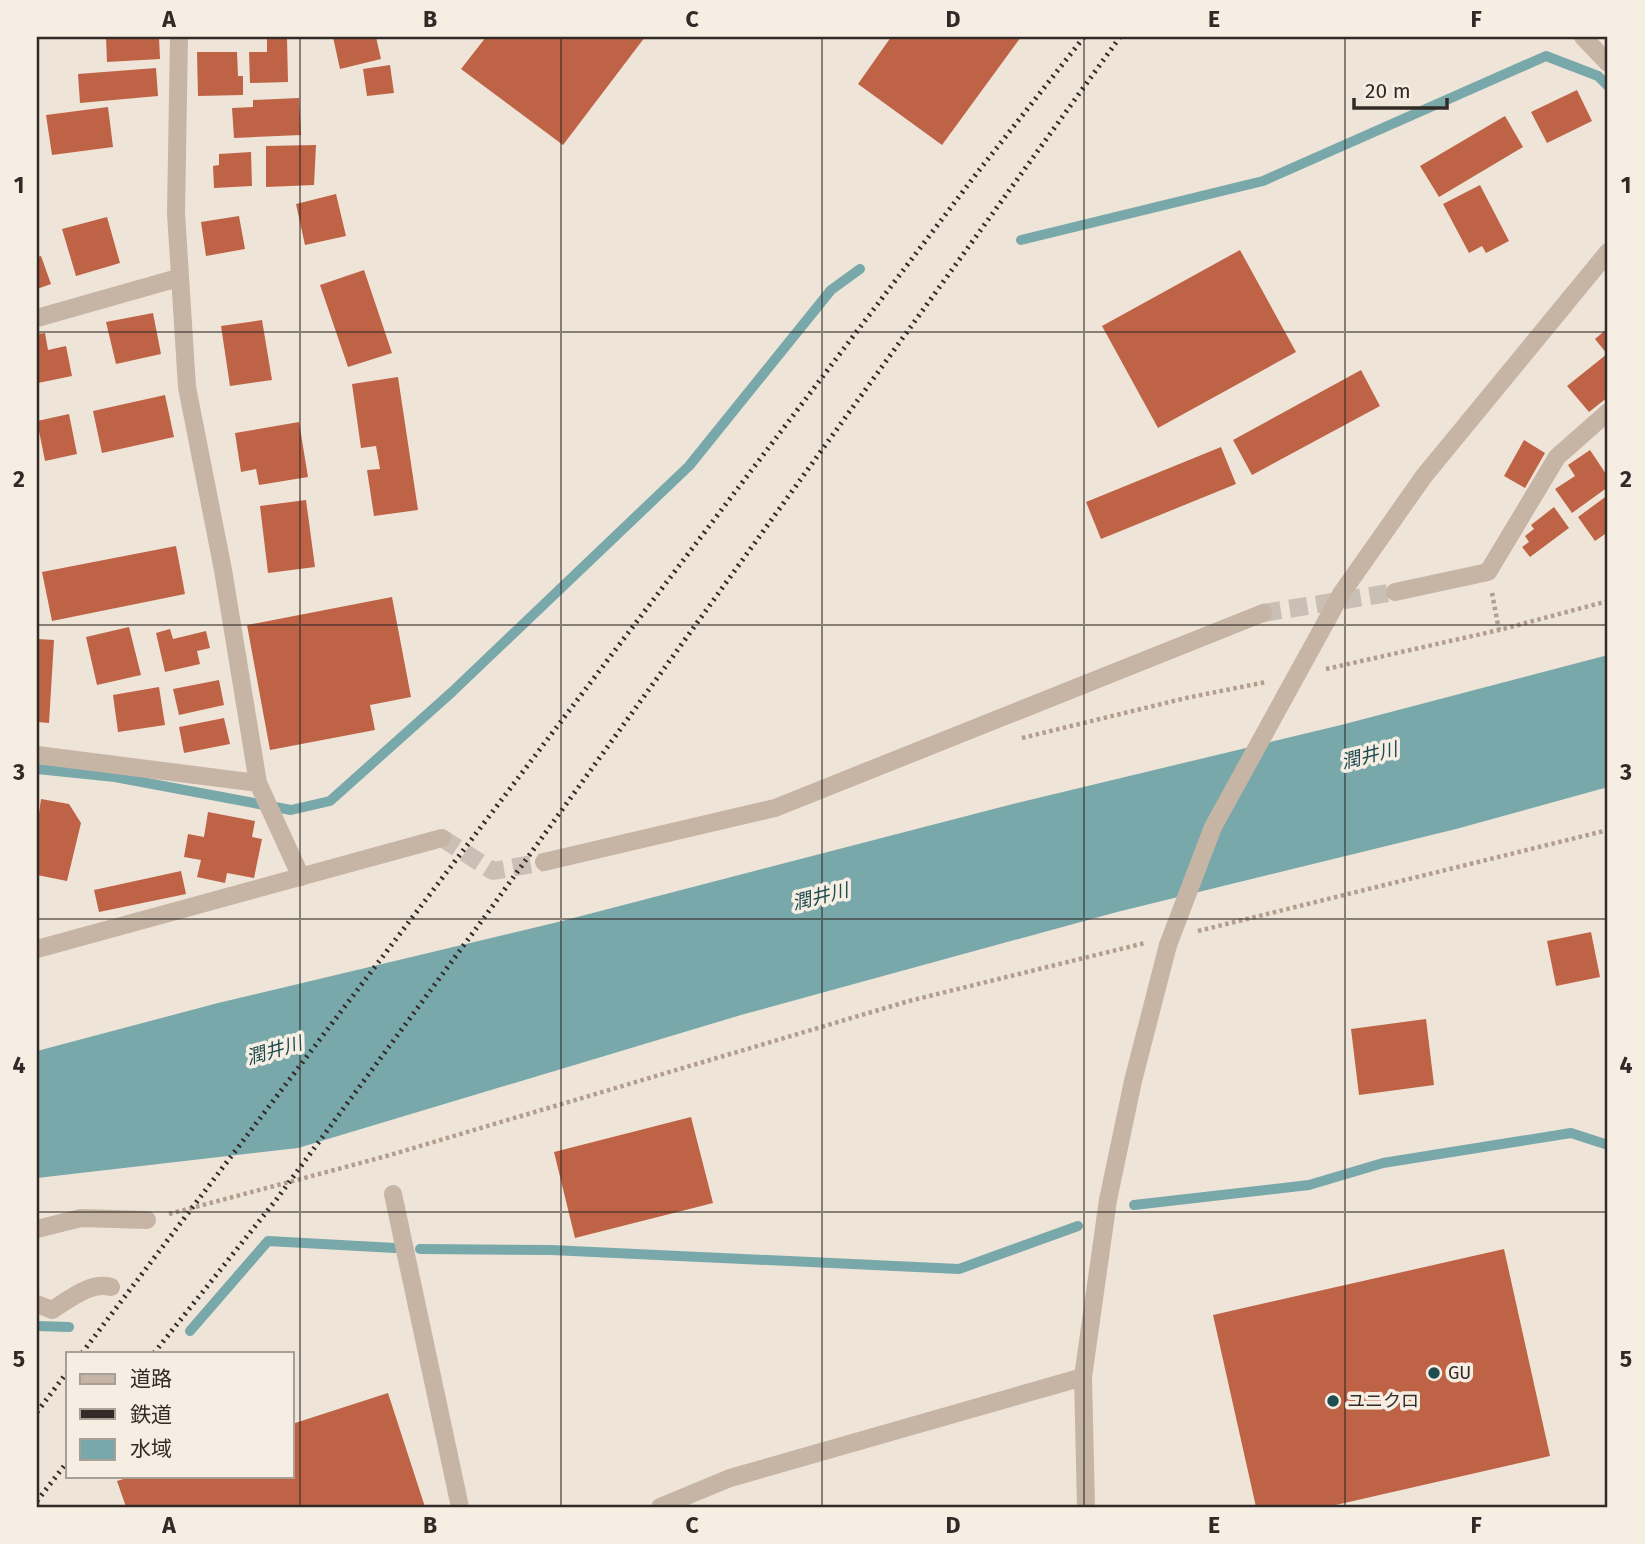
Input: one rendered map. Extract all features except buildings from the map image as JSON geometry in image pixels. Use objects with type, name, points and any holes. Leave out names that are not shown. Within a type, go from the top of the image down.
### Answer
[{"type":"street","points":[[179,37],[176,213],[178,278],[187,387],[223,570],[260,788],[301,877]]},
{"type":"street","points":[[1583,37],[1608,63]]},
{"type":"street","points":[[1086,1507],[1083,1377],[1108,1200],[1159,943],[1213,827],[1341,594],[1424,476],[1608,252]]},
{"type":"street","points":[[37,318],[178,278]]},
{"type":"street","points":[[1395,592],[1488,572],[1557,457],[1608,412]]},
{"type":"street","points":[[544,862],[775,808],[1263,613]]},
{"type":"street","points":[[37,755],[260,788]]},
{"type":"street","points":[[37,949],[442,838]]},
{"type":"street","points":[[393,1194],[460,1507]]},
{"type":"street","points":[[37,1229],[81,1218],[147,1220]]},
{"type":"street","points":[[37,1304],[52,1310],[90,1287],[103,1284],[111,1287]]},
{"type":"street","points":[[660,1507],[730,1478],[1083,1377]]},
{"type":"path","points":[[1488,572],[1499,630]]},
{"type":"path","points":[[1317,671],[1499,630],[1608,601]]},
{"type":"path","points":[[1013,740],[1186,698],[1278,679]]},
{"type":"path","points":[[1191,932],[1608,830]]},
{"type":"path","points":[[147,1220],[383,1157],[909,1001],[1159,943]]},
{"type":"water","name":"潤井川","points":[[1608,655],[1608,787],[1456,829],[1117,912],[741,1015],[298,1148],[37,1178],[37,1051],[218,1003],[558,922],[1009,805],[1341,725]]},
{"type":"waterway","points":[[1021,240],[1263,181],[1546,56],[1598,76],[1608,86]]},
{"type":"waterway","points":[[37,769],[115,777],[291,810],[330,801],[452,692],[689,466],[831,290],[860,269]]},
{"type":"waterway","points":[[1134,1205],[1309,1185],[1383,1163],[1571,1133],[1608,1145]]},
{"type":"waterway","points":[[420,1249],[551,1250],[959,1269],[1078,1226]]},
{"type":"waterway","points":[[190,1331],[268,1241],[395,1248]]},
{"type":"waterway","points":[[37,1326],[69,1327]]},
{"type":"tunnel","points":[[1263,613],[1395,592]]},
{"type":"tunnel","points":[[442,838],[493,871],[544,862]]},
{"type":"railway","points":[[83,1352],[977,173],[1084,37]]},
{"type":"railway","points":[[155,1352],[276,1200],[489,911],[1120,37]]},
{"type":"railway","points":[[37,1412],[66,1374]]},
{"type":"railway","points":[[37,1501],[66,1464]]},
{"type":"place","name":"GU","points":[[1434,1373]]},
{"type":"place","name":"ユニクロ","points":[[1333,1401]]}]
